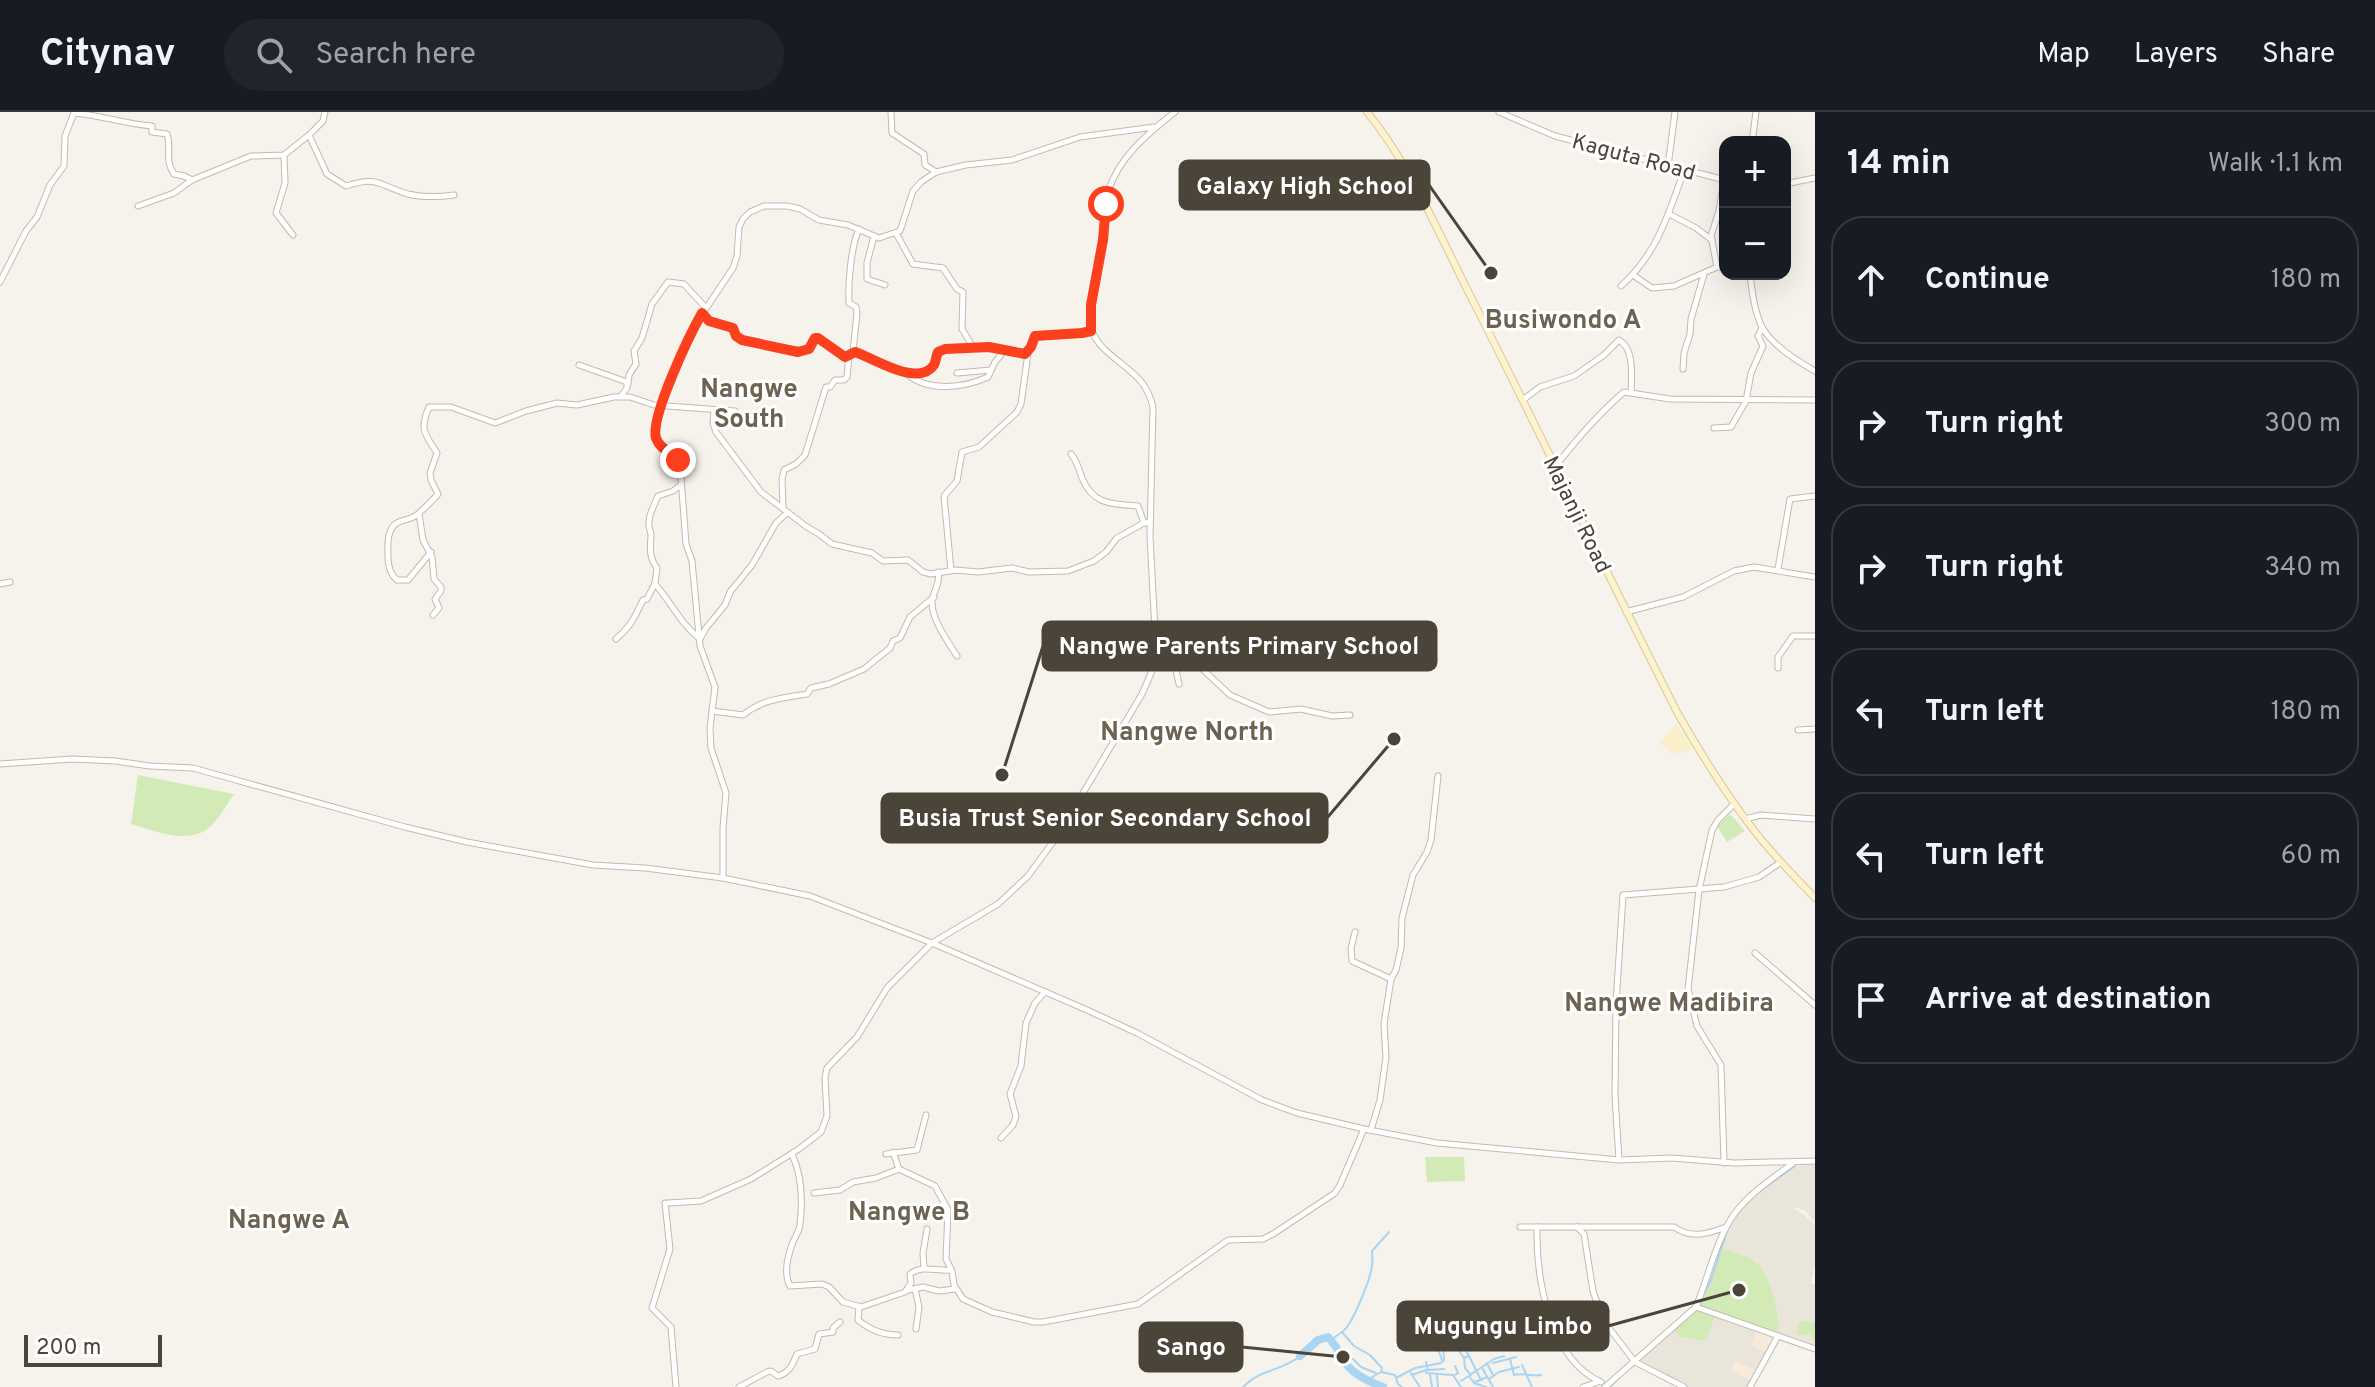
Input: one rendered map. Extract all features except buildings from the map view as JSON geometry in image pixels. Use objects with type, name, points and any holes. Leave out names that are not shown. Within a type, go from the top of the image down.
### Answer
[{"type":"main road","name":"Majanji Road","points":[[1367,112],[1405,169],[1523,400],[1626,612],[1703,758],[1745,819],[1815,898]]},
{"type":"street","points":[[138,206],[174,193],[192,180],[251,156],[284,155],[323,121],[325,112]]},
{"type":"street","points":[[891,112],[892,133],[924,154],[925,165],[936,172]]},
{"type":"street","points":[[676,1387],[671,1327],[652,1308],[670,1249],[667,1203],[706,1199],[758,1176],[813,1140],[824,1127],[827,1116],[827,1068],[857,1037],[887,988],[932,943],[998,904],[1040,860],[1142,694],[1152,671],[1156,650],[1147,523],[1154,420],[1151,398],[1139,379],[1101,345],[1091,331],[1091,305],[1108,193],[1119,169],[1154,127],[1175,112]]},
{"type":"street","name":"Kaguta Road","points":[[1499,112],[1555,136],[1719,179]]},
{"type":"street","points":[[1668,166],[1675,112]]},
{"type":"street","points":[[1753,136],[1756,112]]},
{"type":"street","points":[[0,282],[26,231],[37,217],[50,185],[64,166],[65,136],[74,113],[152,126],[152,132],[167,134],[167,162],[171,170],[192,180]]},
{"type":"street","points":[[723,878],[726,793],[711,748],[714,680],[701,652],[678,460],[661,446],[656,437],[656,428],[662,404],[693,328],[733,268],[743,219],[764,206],[787,206],[800,209],[819,220],[841,223],[879,238],[896,233],[903,226],[913,191],[936,172],[1012,160],[1080,137],[1154,127]]},
{"type":"street","points":[[309,135],[327,174],[346,186],[380,181],[407,194],[436,198],[454,195]]},
{"type":"street","points":[[284,155],[285,183],[276,213],[293,235]]},
{"type":"street","points":[[1621,286],[1648,258],[1669,214],[1684,171]]},
{"type":"street","points":[[1791,183],[1815,178]]},
{"type":"street","points":[[1633,275],[1652,288],[1680,285],[1717,267],[1712,227],[1719,208]]},
{"type":"street","points":[[1669,214],[1712,240]]},
{"type":"street","points":[[700,640],[785,511],[784,470],[805,455],[826,387],[830,387],[835,380],[847,377],[857,313],[856,307],[849,303],[854,256],[852,245],[859,229]]},
{"type":"street","points":[[896,233],[913,264],[943,268],[957,289],[963,292],[962,329],[973,347]]},
{"type":"street","points":[[874,236],[867,263],[867,279],[885,285]]},
{"type":"street","points":[[1683,369],[1691,319],[1704,273]]},
{"type":"street","points":[[1751,280],[1762,328],[1775,342],[1815,371]]},
{"type":"street","points":[[620,397],[636,364],[634,351],[642,338],[652,304],[668,282],[684,284],[709,321],[733,328],[736,336],[747,341],[798,352],[809,349],[818,338],[845,357],[851,354],[906,373],[926,372],[941,350],[973,347],[1028,352]]},
{"type":"street","points":[[1714,428],[1731,427],[1746,401],[1751,373],[1763,346],[1758,336],[1762,328]]},
{"type":"street","points":[[951,571],[944,496],[957,481],[962,452],[979,447],[1017,412],[1021,404],[1028,352],[1035,336],[1091,331]]},
{"type":"street","points":[[1523,400],[1540,387],[1574,376],[1619,340],[1626,345],[1630,355],[1631,393]]},
{"type":"street","points":[[906,373],[916,382],[938,387],[967,384],[988,377],[1006,349]]},
{"type":"street","points":[[579,365],[628,384]]},
{"type":"street","points":[[957,373],[991,370]]},
{"type":"street","points":[[1555,467],[1599,414],[1624,392],[1670,399],[1815,400]]},
{"type":"street","points":[[431,552],[408,580],[393,577],[388,565],[389,534],[397,522],[419,513],[438,494],[430,473],[438,456],[423,430],[429,407],[451,407],[495,423],[557,403],[577,405],[620,397],[654,405],[735,411]]},
{"type":"street","points":[[714,411],[716,432],[761,492],[785,511],[832,544],[872,553],[883,561],[908,560],[923,572],[978,572],[1012,568],[1029,572],[1068,571],[1094,561],[1117,538],[1147,523]]},
{"type":"street","points":[[1071,454],[1085,484],[1096,498],[1112,505],[1138,506],[1147,523]]},
{"type":"street","points":[[616,639],[637,616],[638,609],[655,583],[657,568],[652,562],[648,521],[658,496],[682,484]]},
{"type":"street","points":[[1778,569],[1790,499],[1815,496]]},
{"type":"street","points":[[419,513],[423,540],[431,552],[432,574],[441,591],[435,599],[439,608],[433,615]]},
{"type":"street","points":[[1626,612],[1683,597],[1734,571],[1754,567],[1815,577]]},
{"type":"street","points":[[938,572],[940,577],[932,603],[943,636],[957,656]]},
{"type":"street","points":[[0,584],[10,582]]},
{"type":"street","points":[[655,583],[672,603],[683,623],[700,640]]},
{"type":"street","points":[[712,711],[743,715],[759,704],[783,696],[807,694],[811,688],[864,669],[900,638],[910,617],[934,597]]},
{"type":"street","points":[[1778,668],[1778,657],[1793,636],[1815,636]]},
{"type":"street","points":[[1156,650],[1196,663],[1230,695],[1269,712],[1301,709],[1332,716],[1350,715]]},
{"type":"street","points":[[1173,656],[1179,684]]},
{"type":"street","points":[[1798,730],[1815,729]]},
{"type":"street","points":[[0,764],[72,759],[193,768],[405,827],[475,843],[593,865],[723,878],[823,900],[932,943],[1137,1033],[1262,1100],[1297,1113],[1368,1129],[1437,1143],[1619,1160],[1672,1158],[1724,1163],[1815,1161]]},
{"type":"street","points":[[926,1115],[917,1150],[889,1153],[899,1169],[935,1186],[948,1210],[946,1259],[956,1289],[963,1299],[981,1308],[1034,1322],[1138,1304],[1228,1240],[1263,1239],[1321,1204],[1340,1185],[1380,1100],[1386,1057],[1384,1024],[1391,979],[1399,963],[1405,903],[1413,875],[1431,840],[1438,776]]},
{"type":"street","points":[[1724,1163],[1721,1065],[1697,1026],[1688,989],[1699,890],[1712,830],[1734,804]]},
{"type":"street","points":[[1745,819],[1761,815],[1815,819]]},
{"type":"street","points":[[1619,1160],[1615,1096],[1616,1017],[1623,895],[1699,890],[1741,883],[1759,877],[1781,862]]},
{"type":"street","points":[[1355,932],[1352,961],[1391,979]]},
{"type":"street","points":[[1755,953],[1815,1005]]},
{"type":"street","points":[[1001,1138],[1013,1125],[1016,1116],[1010,1094],[1021,1066],[1026,1023],[1035,1003],[1044,993]]},
{"type":"street","points":[[792,1154],[802,1182],[800,1227],[787,1267],[790,1286],[822,1284],[843,1302],[859,1306],[911,1289],[956,1289]]},
{"type":"street","points":[[1583,1387],[1604,1385],[1635,1362],[1696,1307],[1726,1227],[1746,1200],[1793,1163]]},
{"type":"street","points":[[814,1193],[840,1190],[853,1182],[876,1178],[899,1169]]},
{"type":"street","points":[[1520,1227],[1674,1227],[1685,1235],[1695,1235],[1726,1227]]},
{"type":"street","points":[[1537,1227],[1546,1305],[1551,1320],[1566,1354],[1604,1385]]},
{"type":"street","points":[[1577,1227],[1584,1234],[1593,1291],[1603,1320],[1635,1362],[1681,1386]]},
{"type":"street","points":[[1584,1234],[1591,1228]]},
{"type":"street","points":[[924,1268],[927,1229]]},
{"type":"street","points":[[916,1329],[919,1307],[911,1289],[910,1274],[924,1268],[951,1270]]},
{"type":"street","points":[[859,1306],[858,1320],[864,1325],[882,1335],[898,1335]]},
{"type":"street","points":[[1696,1307],[1815,1349]]},
{"type":"street","points":[[739,1387],[767,1372],[783,1375],[795,1364],[797,1354],[815,1349],[819,1334],[833,1332],[840,1322]]},
{"type":"street","points":[[1750,1387],[1778,1336]]},
{"type":"shaded area","points":[[1815,1164],[1815,1222],[1805,1211],[1794,1209],[1815,1225],[1815,1264],[1811,1283],[1815,1284],[1815,1347],[1776,1332],[1779,1329],[1778,1316],[1761,1268],[1756,1261],[1721,1248],[1728,1227],[1747,1202],[1795,1166]]},
{"type":"shaded area","points":[[1715,1317],[1756,1332],[1752,1345],[1767,1352],[1756,1371],[1735,1361],[1731,1371],[1752,1380],[1748,1387],[1687,1387],[1639,1360],[1673,1330],[1708,1336]]},
{"type":"shaded area","points":[[1756,1332],[1773,1338],[1767,1352],[1752,1345]]},
{"type":"shaded area","points":[[1735,1361],[1756,1371],[1752,1380],[1730,1371]]},
{"type":"green space","points":[[138,775],[234,794],[211,826],[202,832],[183,836],[161,833],[131,824]]},
{"type":"green space","points":[[1730,814],[1745,831],[1727,842],[1717,826]]},
{"type":"green space","points":[[1425,1157],[1464,1157],[1465,1181],[1427,1182]]},
{"type":"green space","points":[[1722,1248],[1750,1258],[1762,1269],[1775,1304],[1779,1329],[1776,1332],[1700,1306]]},
{"type":"green space","points":[[1696,1310],[1715,1317],[1708,1336],[1702,1341],[1679,1336],[1673,1330]]},
{"type":"green space","points":[[1800,1322],[1815,1323],[1815,1342],[1810,1334],[1798,1335],[1796,1332]]},
{"type":"sand","points":[[1675,725],[1692,748],[1687,753],[1684,750],[1673,754],[1660,743]]},
{"type":"waterway","points":[[1760,1191],[1795,1166]]},
{"type":"waterway","points":[[1703,1296],[1727,1231]]},
{"type":"waterway","points":[[1342,1332],[1351,1321],[1365,1290],[1371,1271],[1372,1251],[1389,1232]]},
{"type":"waterway","points":[[1703,1307],[1720,1313]]},
{"type":"waterway","points":[[1410,1325],[1419,1335],[1436,1344],[1442,1360]]},
{"type":"waterway","points":[[1331,1340],[1342,1332],[1354,1346],[1370,1355],[1382,1368],[1381,1372]]},
{"type":"waterway","points":[[1422,1335],[1442,1338],[1446,1343],[1454,1344],[1471,1375]]},
{"type":"waterway","points":[[1300,1356],[1318,1340],[1328,1337],[1351,1369],[1383,1387]]},
{"type":"waterway","points":[[1460,1337],[1469,1356],[1464,1358]]},
{"type":"waterway","points":[[1447,1343],[1460,1339]]},
{"type":"waterway","points":[[1396,1378],[1415,1368],[1441,1363],[1444,1360],[1443,1346]]},
{"type":"waterway","points":[[1243,1387],[1257,1376],[1300,1356]]},
{"type":"waterway","points":[[1469,1356],[1481,1380]]},
{"type":"waterway","points":[[1461,1381],[1494,1359],[1504,1356]]},
{"type":"waterway","points":[[1343,1357],[1353,1359],[1361,1367],[1376,1373]]},
{"type":"waterway","points":[[1493,1363],[1516,1357]]},
{"type":"waterway","points":[[1510,1359],[1514,1375],[1541,1375]]},
{"type":"waterway","points":[[1426,1362],[1428,1370],[1444,1369]]},
{"type":"waterway","points":[[1487,1364],[1493,1375]]},
{"type":"waterway","points":[[1522,1365],[1532,1387]]},
{"type":"waterway","points":[[1455,1366],[1458,1373],[1455,1375]]},
{"type":"waterway","points":[[1487,1377],[1489,1379],[1499,1372],[1519,1367]]},
{"type":"waterway","points":[[1475,1382],[1487,1377],[1483,1369]]},
{"type":"waterway","points":[[1411,1373],[1426,1370],[1426,1373],[1453,1375],[1461,1387]]},
{"type":"waterway","points":[[1367,1380],[1381,1372],[1395,1375],[1402,1387]]},
{"type":"waterway","points":[[1412,1375],[1420,1387]]},
{"type":"waterway","points":[[1430,1375],[1432,1387]]},
{"type":"waterway","points":[[1667,1375],[1687,1387]]},
{"type":"waterway","points":[[1437,1376],[1438,1387]]},
{"type":"waterway","points":[[1469,1376],[1474,1383],[1486,1387]]},
{"type":"waterway","points":[[1610,1387],[1621,1376]]},
{"type":"waterway","points":[[1488,1378],[1493,1387]]},
{"type":"place","name":"Galaxy High School","points":[[1491,273]]},
{"type":"place","name":"Busia Trust Senior Secondary School","points":[[1394,739]]},
{"type":"place","name":"Nangwe Parents Primary School","points":[[1002,775]]},
{"type":"place","name":"Mugungu Limbo","points":[[1739,1290]]},
{"type":"place","name":"Sango","points":[[1343,1357]]},
{"type":"district","name":"Busiwondo A","points":[[1563,319]]},
{"type":"district","name":"Nangwe South","points":[[749,403]]},
{"type":"district","name":"Nangwe North","points":[[1187,731]]},
{"type":"district","name":"Nangwe Madibira","points":[[1669,1002]]},
{"type":"district","name":"Nangwe B","points":[[909,1211]]},
{"type":"district","name":"Nangwe A","points":[[289,1219]]},
{"type":"route","points":[[678,460],[658,442],[658,415],[702,313],[709,321],[733,328],[742,340],[798,352],[809,349],[818,338],[845,357],[855,352],[906,373],[926,372],[934,364],[938,352],[945,349],[975,346],[1025,354],[1035,336],[1091,331],[1091,305],[1106,204]]}]
